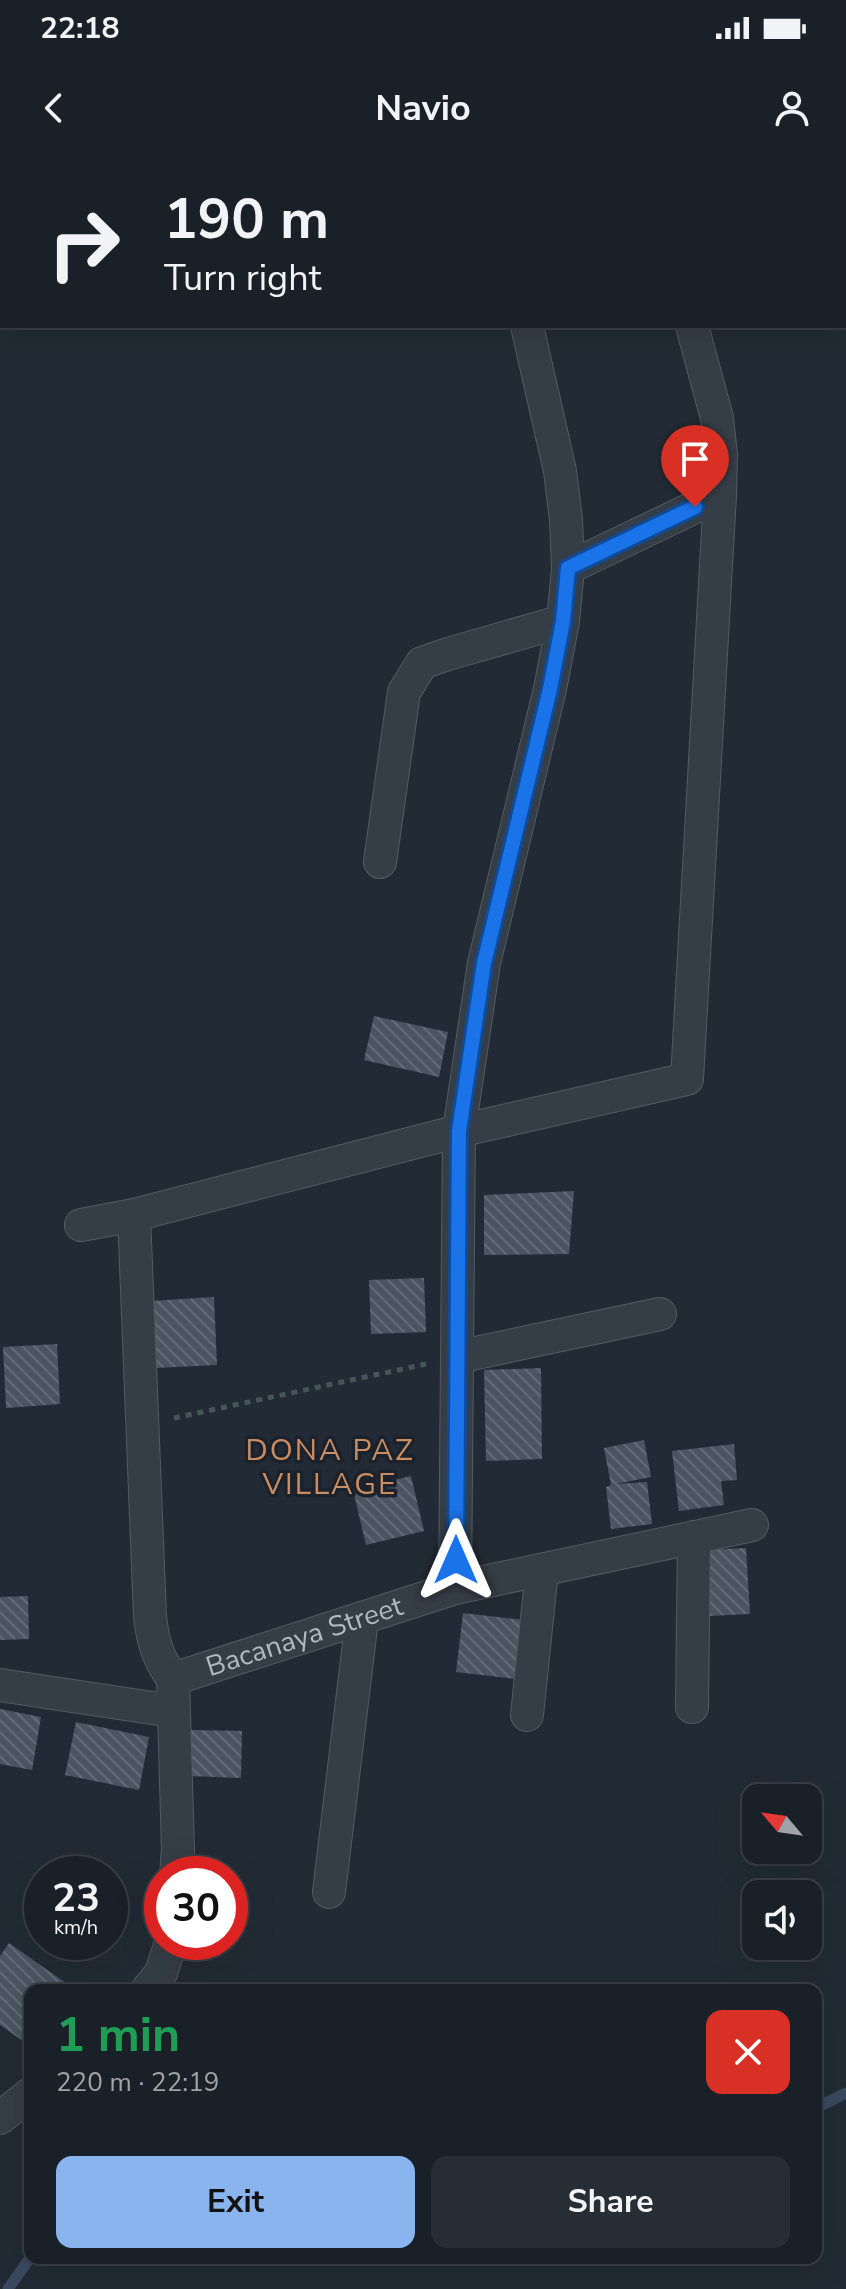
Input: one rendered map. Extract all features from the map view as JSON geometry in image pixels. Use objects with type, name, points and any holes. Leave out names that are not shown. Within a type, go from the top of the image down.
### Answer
[{"type":"street","points":[[455,1588],[459,1131],[484,963],[550,689],[563,621],[568,568],[560,471],[527,328]]},
{"type":"street","points":[[81,1225],[134,1215],[459,1131],[687,1079],[721,455],[717,418],[693,328]]},
{"type":"street","points":[[568,568],[720,495]]},
{"type":"street","points":[[380,862],[404,692],[422,663],[563,621]]},
{"type":"street","points":[[134,1215],[153,1642],[160,1661],[173,1679]]},
{"type":"street","points":[[457,1357],[660,1314]]},
{"type":"street","name":"Bacanaya Street","points":[[178,1856],[173,1679],[455,1588],[752,1525]]},
{"type":"street","points":[[692,1707],[694,1537]]},
{"type":"street","points":[[527,1715],[542,1570]]},
{"type":"street","points":[[329,1892],[362,1619]]},
{"type":"street","points":[[0,1685],[172,1711]]},
{"type":"street","points":[[152,1984],[161,1973],[165,1960]]},
{"type":"street","points":[[0,2118],[24,2099]]},
{"type":"path","points":[[142,1425],[457,1357]]},
{"type":"building","points":[[374,1016],[448,1032],[439,1077],[364,1060]]},
{"type":"building","points":[[574,1191],[569,1254],[484,1255],[484,1195]]},
{"type":"building","points":[[424,1278],[426,1332],[371,1334],[369,1280]]},
{"type":"building","points":[[214,1297],[217,1365],[155,1368],[151,1301]]},
{"type":"building","points":[[57,1344],[60,1404],[6,1408],[3,1347]]},
{"type":"building","points":[[541,1368],[542,1459],[486,1461],[484,1370]]},
{"type":"building","points":[[644,1440],[651,1477],[616,1484],[647,1482],[652,1524],[611,1529],[606,1487],[611,1485],[604,1448]]},
{"type":"building","points":[[734,1444],[737,1480],[721,1481],[724,1505],[679,1511],[672,1451]]},
{"type":"building","points":[[411,1476],[424,1531],[366,1545],[353,1490]]},
{"type":"building","points":[[746,1548],[750,1614],[708,1616],[704,1550]]},
{"type":"building","points":[[28,1596],[29,1639],[0,1640],[0,1597]]},
{"type":"building","points":[[463,1613],[524,1620],[517,1679],[456,1672]]},
{"type":"building","points":[[0,1709],[41,1717],[32,1770],[0,1764]]},
{"type":"building","points":[[76,1722],[149,1737],[139,1790],[65,1775]]},
{"type":"building","points":[[191,1730],[242,1731],[241,1778],[189,1776]]},
{"type":"building","points":[[9,1943],[24,1954],[24,1960],[33,1960],[67,1984],[24,1984],[24,2042],[0,2025],[0,1956]]},
{"type":"waterway","points":[[822,2105],[846,2093]]},
{"type":"waterway","points":[[8,2289],[26,2264]]},
{"type":"district","name":"DONA PAZ VILLAGE","points":[[330,1467]]},
{"type":"route","points":[[456,1560],[459,1131],[484,963],[550,689],[563,621],[568,568],[695,507]]}]
